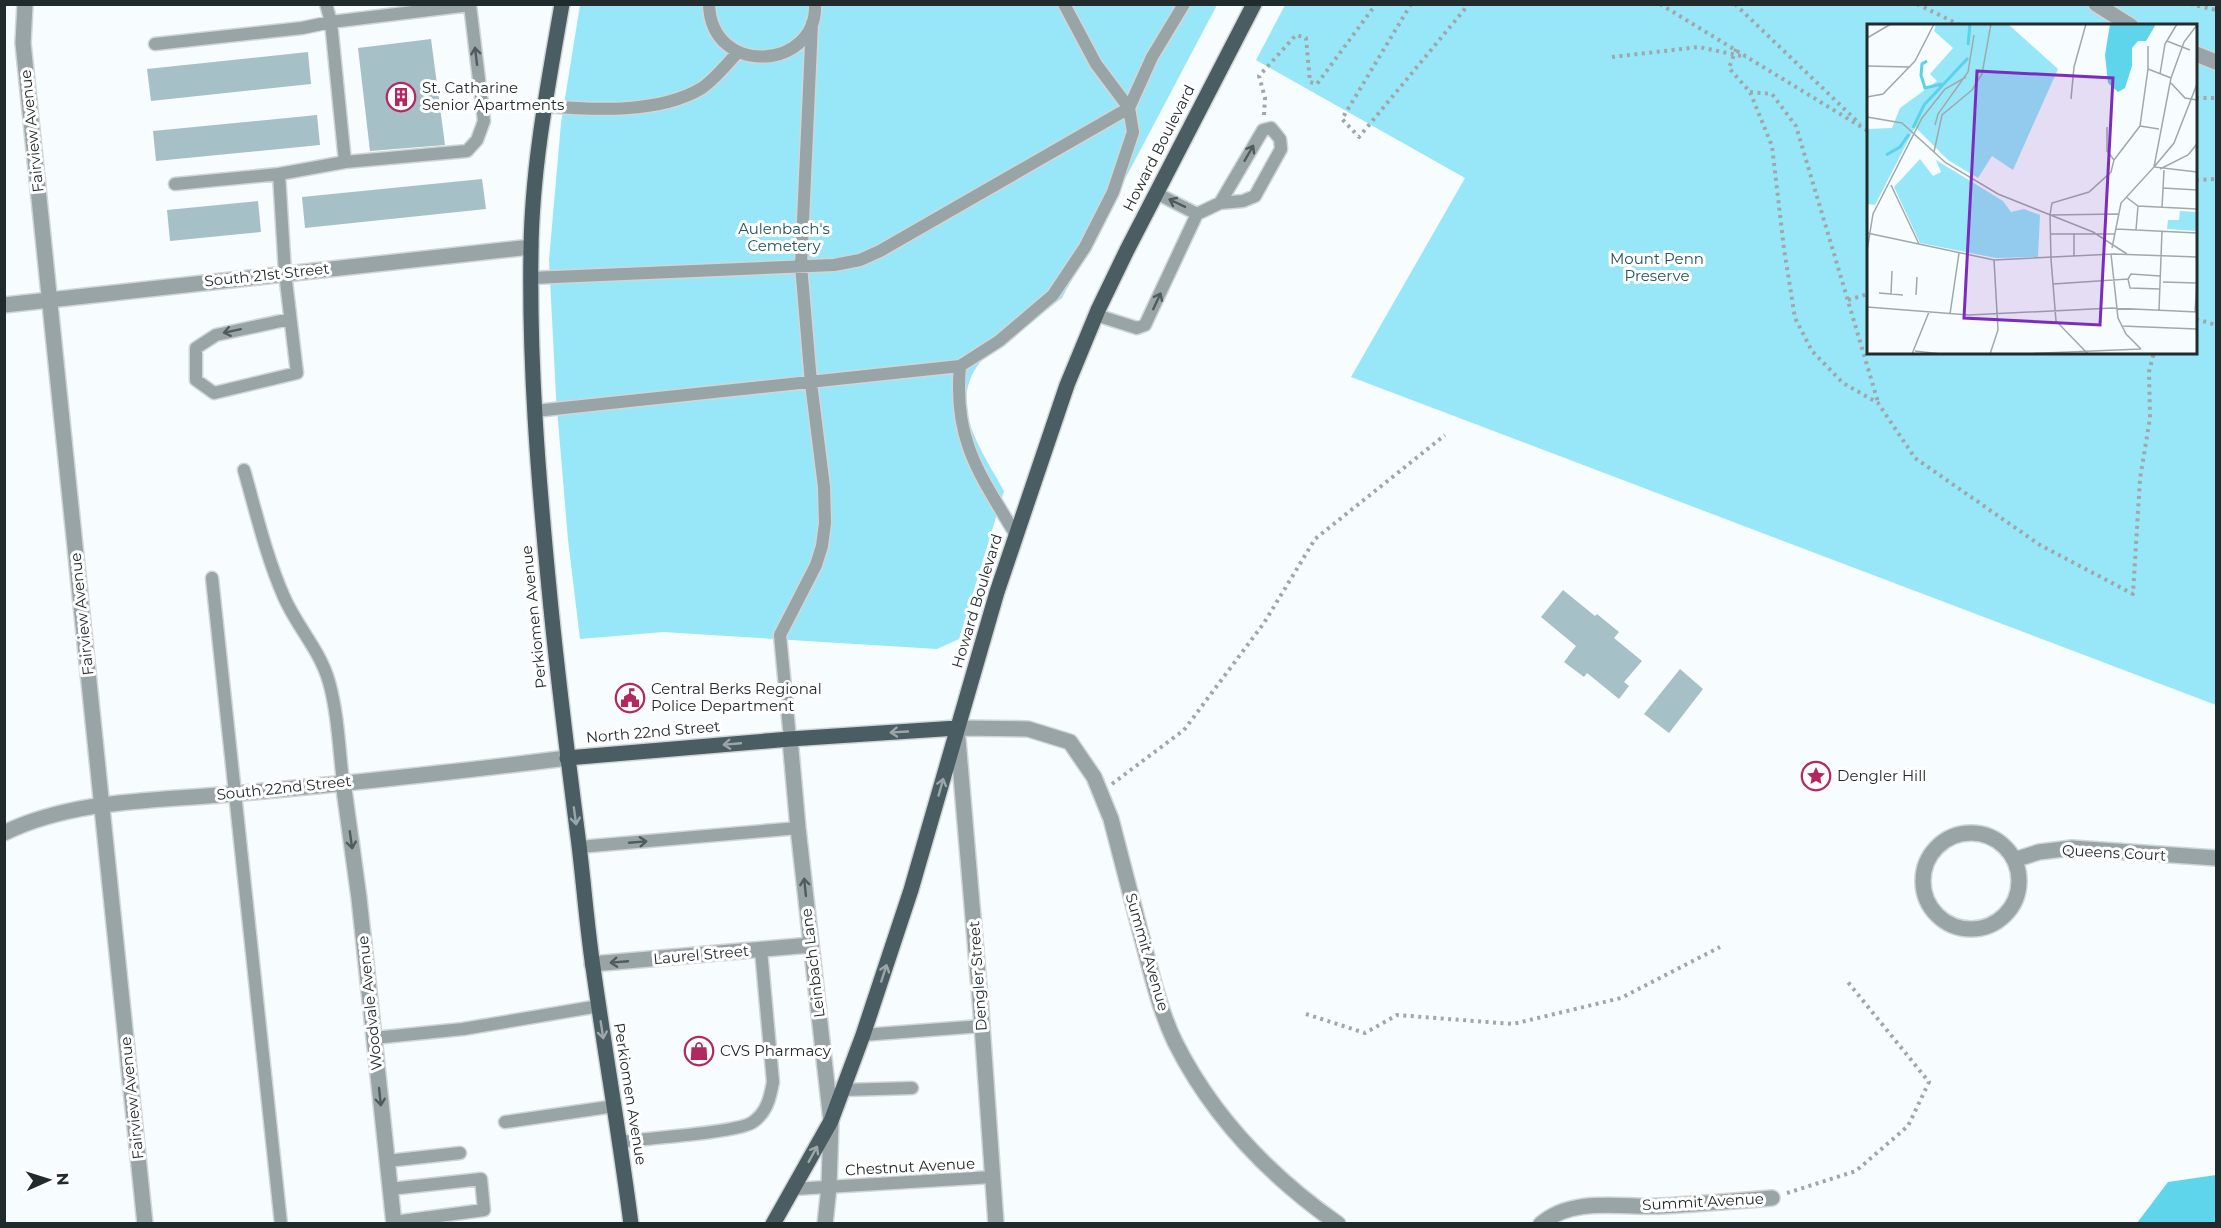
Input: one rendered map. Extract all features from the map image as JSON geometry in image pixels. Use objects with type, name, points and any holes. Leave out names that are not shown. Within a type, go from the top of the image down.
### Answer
[{"type":"main road","name":"Perkiomen Avenue","points":[[562,4],[544,106],[536,170],[531,247],[535,411],[542,513],[567,758],[592,964],[631,1224]]},
{"type":"main road","name":"Howard Boulevard","points":[[773,1224],[831,1121],[863,1035],[911,890],[997,591],[1064,394],[1096,315],[1254,4]]},
{"type":"main road","name":"North 22nd Street","points":[[567,758],[790,738],[957,729]]},
{"type":"street","name":"Fairview Avenue","points":[[25,4],[23,44],[146,1224]]},
{"type":"street","points":[[2096,4],[2128,24]]},
{"type":"street","points":[[2197,54],[2217,62]]},
{"type":"street","name":"South 21st Street","points":[[4,305],[531,247]]},
{"type":"street","name":"Summit Avenue","points":[[957,729],[1028,729],[1070,742],[1094,777],[1111,819],[1157,994],[1175,1041],[1186,1062],[1227,1123],[1262,1161],[1312,1205],[1338,1224]]},
{"type":"street","name":"Dengler Street","points":[[957,729],[996,1224]]},
{"type":"street","name":"Leinbach Lane","points":[[790,738],[831,1121],[829,1187],[825,1224]]},
{"type":"street","name":"South 22nd Street","points":[[4,833],[46,817],[101,806],[567,758]]},
{"type":"street","name":"Woodvale Avenue","points":[[343,782],[359,898],[394,1223]]},
{"type":"street","points":[[1962,833],[1978,833],[1993,838],[2005,847],[2014,860],[2018,876],[2017,892],[2011,906],[2001,918],[1987,926],[1971,929],[1955,926],[1941,919],[1931,907],[1924,893],[1923,877],[1926,861],[1935,848],[1947,838],[1962,833]]},
{"type":"street","name":"Queens Court","points":[[2014,860],[2038,852],[2072,848],[2217,858]]},
{"type":"street","name":"Laurel Street","points":[[592,964],[811,945]]},
{"type":"street","name":"Summit Avenue","points":[[1540,1224],[1550,1216],[1564,1210],[1594,1206],[1659,1206],[1772,1198]]},
{"type":"lane","points":[[326,4],[331,22],[345,162]]},
{"type":"lane","points":[[709,4],[715,30],[725,43],[738,52],[756,57],[773,57],[790,50],[803,38],[818,6]]},
{"type":"lane","points":[[535,411],[960,366],[999,340],[1053,295],[1085,247],[1113,192],[1133,132],[1129,108],[1096,64],[1064,4]]},
{"type":"lane","points":[[531,278],[834,265],[860,260],[880,251],[1129,108],[1152,57],[1184,4]]},
{"type":"lane","points":[[155,44],[302,28],[331,22],[470,5],[484,121],[477,140],[467,151],[345,162],[279,174],[175,184]]},
{"type":"lane","points":[[790,738],[780,635],[816,565],[822,546],[825,523],[824,487],[811,383],[801,265],[812,22]]},
{"type":"lane","points":[[544,106],[576,109],[648,106],[680,99],[704,87],[738,52]]},
{"type":"lane","points":[[1096,315],[1137,328],[1145,325],[1197,214],[1220,203],[1243,201],[1255,196],[1281,149],[1280,139],[1271,128],[1263,130],[1220,203]]},
{"type":"lane","points":[[279,174],[285,273],[297,373],[214,393],[195,380],[196,348],[216,335],[290,319]]},
{"type":"lane","points":[[1156,193],[1197,214]]},
{"type":"lane","points":[[960,366],[958,386],[965,439],[978,472],[1016,535]]},
{"type":"lane","points":[[244,470],[268,554],[285,599],[320,657],[329,682],[335,711],[343,782]]},
{"type":"lane","points":[[212,578],[281,1224]]},
{"type":"lane","points":[[579,847],[798,828]]},
{"type":"lane","points":[[620,1142],[726,1129],[750,1124],[762,1114],[769,1101],[773,1082],[761,950]]},
{"type":"lane","points":[[374,1038],[463,1029],[599,1006]]},
{"type":"lane","points":[[863,1035],[982,1026]]},
{"type":"lane","points":[[843,1090],[912,1088]]},
{"type":"lane","points":[[505,1122],[615,1106]]},
{"type":"lane","points":[[387,1161],[460,1154]]},
{"type":"lane","name":"Chestnut Avenue","points":[[794,1189],[992,1177]]},
{"type":"lane","points":[[390,1189],[480,1179],[484,1210],[394,1223]]},
{"type":"path","points":[[1263,130],[1265,98],[1259,76],[1296,35],[1306,38],[1310,82],[1317,84],[1376,4]]},
{"type":"path","points":[[1411,4],[1342,119],[1359,137],[1470,4]]},
{"type":"path","points":[[1660,4],[1867,130]]},
{"type":"path","points":[[1735,4],[1867,130]]},
{"type":"path","points":[[1917,4],[1958,24]]},
{"type":"path","points":[[2190,4],[2217,10]]},
{"type":"path","points":[[1612,57],[1699,47],[1750,58]]},
{"type":"path","points":[[1736,49],[1729,68],[1750,92],[1772,146],[1795,318],[1812,351],[1843,383],[1878,403]]},
{"type":"path","points":[[1750,92],[1772,94],[1796,126],[1878,403],[1915,458],[2040,545],[2133,594],[2140,479],[2150,418],[2149,372],[2154,354]]},
{"type":"path","points":[[2197,98],[2217,98]]},
{"type":"path","points":[[2197,180],[2217,179]]},
{"type":"path","points":[[1848,300],[1867,295]]},
{"type":"path","points":[[2197,319],[2217,325]]},
{"type":"path","points":[[1101,792],[1184,730],[1264,623],[1315,539],[1445,435]]},
{"type":"path","points":[[1306,1014],[1365,1033],[1397,1015],[1513,1024],[1621,998],[1720,947]]},
{"type":"path","name":"Summit Avenue","points":[[1772,1198],[1856,1171],[1908,1126],[1929,1082],[1847,981]]},
{"type":"green space","name":"Aulenbach's Cemetery","points":[[580,5],[1217,5],[1062,298],[982,360],[971,376],[967,393],[967,410],[971,426],[1004,491],[959,639],[937,649],[663,632],[580,639],[568,540],[556,397],[549,260],[561,123]]},
{"type":"green space","name":"Mount Penn Preserve","points":[[1285,5],[2216,5],[2216,705],[1351,377],[1465,178],[1256,60]]},
{"type":"shaded area","points":[[2216,1175],[2216,1223],[2137,1223],[2168,1182]]},
{"type":"building","name":"St. Catharine Senior Apartments","points":[[431,39],[445,145],[370,151],[358,48]]},
{"type":"building","points":[[308,52],[311,84],[151,101],[147,69]]},
{"type":"building","points":[[317,115],[320,145],[156,161],[153,131]]},
{"type":"building","points":[[482,179],[486,209],[305,228],[302,197]]},
{"type":"building","points":[[258,201],[261,232],[170,241],[167,210]]},
{"type":"building","points":[[1563,590],[1619,632],[1614,638],[1642,661],[1624,682],[1629,686],[1619,699],[1587,673],[1584,677],[1564,662],[1576,646],[1541,617]]},
{"type":"building","points":[[1680,669],[1703,689],[1669,733],[1644,714]]},
{"type":"place","name":"St. Catharine Senior Apartments","points":[[401,97]]},
{"type":"place","name":"Central Berks Regional Police Department","points":[[630,698]]},
{"type":"place","name":"Dengler Hill","points":[[1816,776]]},
{"type":"place","name":"CVS Pharmacy","points":[[699,1051]]}]
